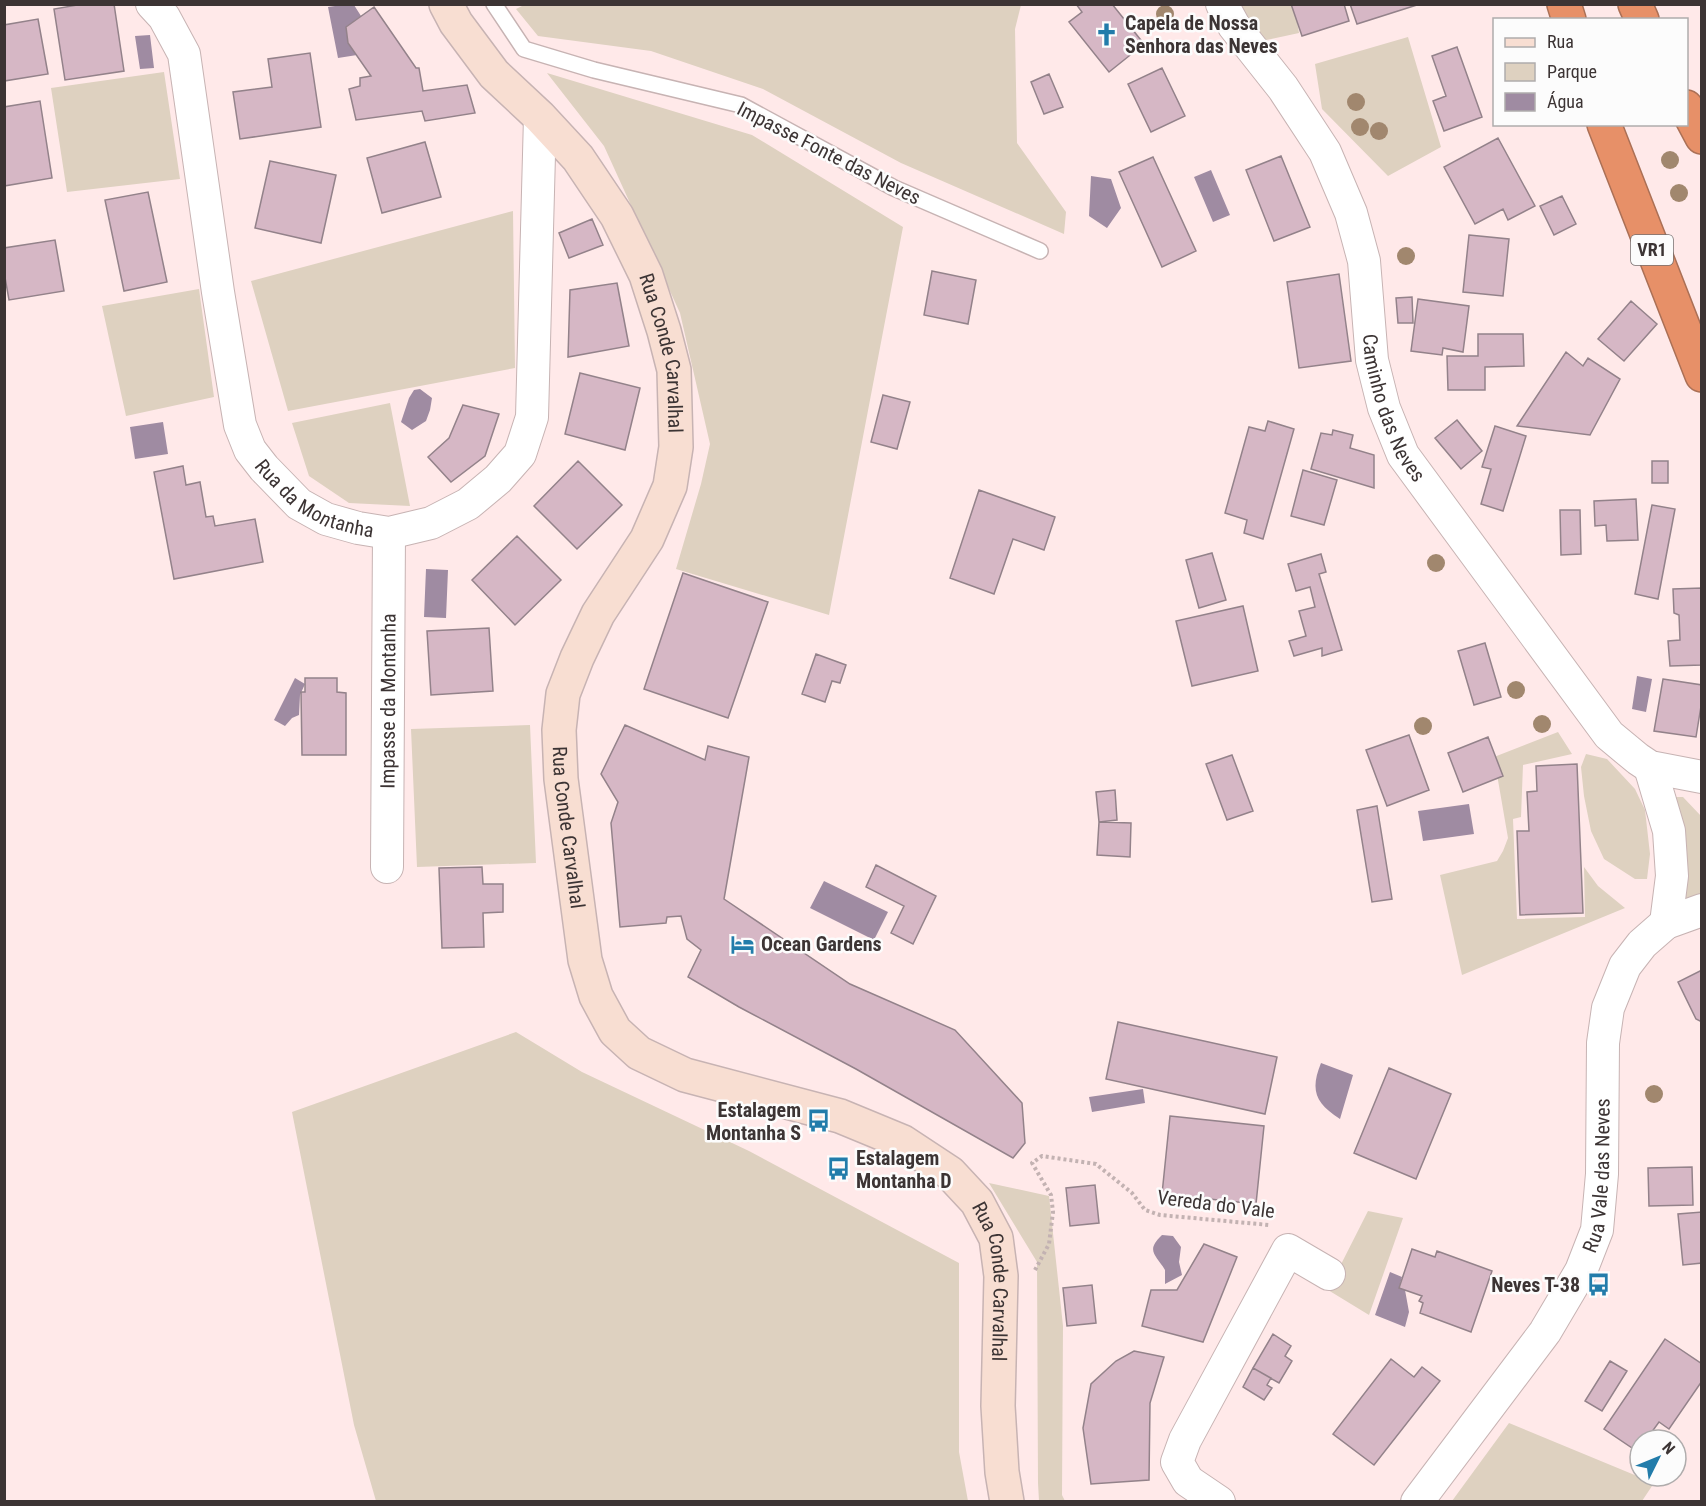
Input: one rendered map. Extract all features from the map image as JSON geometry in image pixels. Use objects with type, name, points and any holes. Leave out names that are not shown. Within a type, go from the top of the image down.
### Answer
[{"type":"highway","points":[[1635,4],[1641,18]]},
{"type":"highway","points":[[1688,111],[1701,137]]},
{"type":"highway","name":"VR1","points":[[1605,126],[1701,375]]},
{"type":"main road","name":"Rua Conde Carvalhal","points":[[446,4],[456,23],[494,74],[540,117],[578,158],[617,216],[646,275],[674,370],[676,447],[669,486],[647,540],[598,614],[563,694],[559,730],[561,779],[585,960],[596,996],[615,1031],[639,1053],[685,1075],[840,1116],[903,1142],[950,1173],[977,1202],[996,1239],[1001,1276],[998,1406],[1002,1472],[1007,1502]]},
{"type":"street","name":"Rua da Montanha","points":[[153,4],[164,17],[184,54],[218,292],[240,425],[250,450],[264,468],[299,504],[326,519],[358,528],[389,533],[431,523],[468,504],[498,479],[520,454],[532,417],[540,117]]},
{"type":"street","name":"Caminho das Neves","points":[[1222,4],[1234,26],[1283,88],[1325,152],[1351,213],[1364,261],[1372,360],[1384,408],[1403,455],[1610,735],[1638,759],[1650,766],[1696,781]]},
{"type":"street","name":"Impasse da Montanha","points":[[387,867],[389,533]]},
{"type":"street","points":[[1650,766],[1669,831],[1672,876],[1666,923]]},
{"type":"street","name":"Rua Vale das Neves","points":[[1417,1502],[1545,1332],[1581,1271],[1597,1230],[1602,1174],[1603,1043],[1608,1008],[1625,966],[1642,944],[1666,923],[1701,910]]},
{"type":"street","points":[[1219,1502],[1188,1481],[1177,1462],[1185,1440],[1288,1250],[1329,1274]]},
{"type":"lane","name":"Impasse Fonte das Neves","points":[[494,4],[525,49],[594,70],[741,105],[894,189],[1040,251]]},
{"type":"path","name":"Vereda do Vale","points":[[1032,1275],[1049,1244],[1053,1212],[1051,1195],[1032,1163],[1042,1156],[1096,1164],[1132,1192],[1145,1210],[1160,1215],[1277,1226],[1291,1230],[1288,1250]]},
{"type":"green space","points":[[524,5],[1021,5],[1015,29],[1017,143],[1066,212],[1064,234],[901,163],[763,89],[651,51],[538,36],[516,9]]},
{"type":"green space","points":[[1242,5],[1294,5],[1299,33],[1262,41],[1247,25]]},
{"type":"green space","points":[[1408,37],[1441,147],[1388,176],[1322,109],[1315,64]]},
{"type":"green space","points":[[164,72],[180,179],[67,192],[51,88]]},
{"type":"green space","points":[[547,73],[752,135],[903,227],[829,615],[676,569],[701,484],[710,444],[680,313],[604,146]]},
{"type":"green space","points":[[513,211],[515,368],[288,411],[251,281]]},
{"type":"green space","points":[[199,289],[214,397],[126,416],[102,306]]},
{"type":"green space","points":[[390,403],[410,506],[349,503],[309,476],[292,423]]},
{"type":"green space","points":[[530,725],[536,863],[417,867],[411,729]]},
{"type":"green space","points":[[1558,732],[1572,754],[1523,765],[1521,817],[1513,819],[1517,919],[1585,917],[1584,867],[1598,886],[1625,908],[1462,975],[1440,875],[1497,861],[1508,838],[1494,757]]},
{"type":"green space","points":[[1586,754],[1607,759],[1635,789],[1645,810],[1650,854],[1647,879],[1635,879],[1604,859],[1591,831],[1584,796],[1581,767]]},
{"type":"green space","points":[[1683,797],[1701,816],[1701,895],[1684,899],[1673,799]]},
{"type":"green space","points":[[516,1032],[582,1072],[749,1151],[959,1263],[959,1452],[968,1501],[376,1501],[354,1425],[292,1112]]},
{"type":"green space","points":[[989,1183],[1049,1196],[1063,1326],[1062,1495],[1065,1501],[1039,1501],[1037,1262]]},
{"type":"green space","points":[[1368,1211],[1403,1218],[1369,1315],[1328,1290]]},
{"type":"green space","points":[[1509,1423],[1628,1472],[1628,1488],[1651,1488],[1642,1501],[1452,1501]]},
{"type":"water","points":[[354,5],[361,16],[346,27],[348,43],[357,55],[338,58],[328,7]]},
{"type":"water","points":[[150,35],[154,68],[140,69],[135,36]]},
{"type":"water","points":[[1211,170],[1230,215],[1213,222],[1194,177]]},
{"type":"water","points":[[1091,176],[1111,179],[1121,208],[1107,228],[1089,216]]},
{"type":"water","points":[[420,389],[432,398],[430,410],[426,421],[412,430],[401,422],[409,398],[414,390]]},
{"type":"water","points":[[163,422],[168,454],[135,459],[130,427]]},
{"type":"water","points":[[426,569],[448,570],[446,618],[424,617]]},
{"type":"water","points":[[1637,676],[1652,679],[1646,712],[1632,709]]},
{"type":"water","points":[[295,678],[305,684],[300,695],[299,715],[292,718],[285,726],[274,720]]},
{"type":"water","points":[[1469,804],[1474,834],[1423,841],[1418,811]]},
{"type":"water","points":[[824,881],[888,912],[874,940],[810,908]]},
{"type":"water","points":[[1321,1063],[1353,1075],[1340,1119],[1325,1107],[1317,1095],[1316,1081]]},
{"type":"water","points":[[1143,1089],[1145,1103],[1092,1112],[1089,1097]]},
{"type":"water","points":[[1162,1235],[1173,1236],[1181,1247],[1179,1262],[1182,1275],[1165,1284],[1165,1270],[1153,1249]]},
{"type":"water","points":[[1390,1272],[1402,1277],[1399,1288],[1405,1290],[1409,1312],[1405,1327],[1375,1315]]},
{"type":"building","points":[[83,4],[114,4],[124,71],[65,80],[54,9]]},
{"type":"building","name":"Capela de Nossa Senhora das Neves","points":[[1076,4],[1112,4],[1144,44],[1109,72],[1069,22],[1082,12]]},
{"type":"building","points":[[1291,4],[1344,4],[1349,21],[1302,36]]},
{"type":"building","points":[[1350,4],[1420,4],[1357,24]]},
{"type":"building","points":[[374,7],[416,68],[419,68],[423,91],[467,85],[475,113],[425,121],[422,111],[356,120],[349,89],[360,86],[360,78],[371,76],[348,43],[346,27]]},
{"type":"building","points":[[38,19],[48,74],[4,81],[4,25]]},
{"type":"building","points":[[1457,47],[1482,117],[1444,131],[1433,101],[1446,96],[1432,56]]},
{"type":"building","points":[[310,53],[321,127],[240,139],[233,92],[272,87],[268,59]]},
{"type":"building","points":[[1162,68],[1185,116],[1151,132],[1128,84]]},
{"type":"building","points":[[1049,74],[1063,107],[1044,114],[1031,82]]},
{"type":"building","points":[[40,101],[52,178],[4,186],[4,107]]},
{"type":"building","points":[[1498,138],[1535,206],[1508,220],[1503,209],[1475,224],[1444,167]]},
{"type":"building","points":[[425,142],[441,197],[382,213],[367,158]]},
{"type":"building","points":[[1281,156],[1310,227],[1274,241],[1246,170]]},
{"type":"building","points":[[1153,157],[1196,251],[1162,267],[1119,172]]},
{"type":"building","points":[[270,161],[336,175],[321,243],[255,228]]},
{"type":"building","points":[[148,192],[167,282],[124,291],[105,200]]},
{"type":"building","points":[[1562,196],[1576,224],[1554,235],[1540,206]]},
{"type":"building","points":[[592,219],[603,245],[569,258],[559,233]]},
{"type":"building","points":[[1469,235],[1509,239],[1503,296],[1463,292]]},
{"type":"building","points":[[55,240],[64,291],[9,300],[4,272],[4,248]]},
{"type":"building","points":[[932,271],[976,280],[968,324],[924,315]]},
{"type":"building","points":[[1339,274],[1351,361],[1299,368],[1287,282]]},
{"type":"building","points":[[617,283],[629,346],[568,357],[570,290]]},
{"type":"building","points":[[1412,297],[1413,323],[1398,323],[1396,298]]},
{"type":"building","points":[[1418,299],[1469,306],[1463,352],[1443,348],[1442,355],[1411,351]]},
{"type":"building","points":[[1631,301],[1657,324],[1624,361],[1598,339]]},
{"type":"building","points":[[1478,334],[1523,334],[1524,366],[1485,367],[1485,390],[1448,390],[1447,356],[1478,356]]},
{"type":"building","points":[[1566,352],[1583,366],[1588,358],[1620,379],[1590,435],[1517,426]]},
{"type":"building","points":[[580,373],[640,388],[625,450],[565,434]]},
{"type":"building","points":[[883,395],[910,402],[897,449],[871,442]]},
{"type":"building","points":[[463,405],[499,414],[485,456],[451,482],[428,457],[449,438]]},
{"type":"building","points":[[1457,420],[1482,451],[1461,469],[1435,438]]},
{"type":"building","points":[[1268,421],[1294,429],[1263,539],[1244,533],[1247,520],[1225,513],[1249,427],[1265,431]]},
{"type":"building","points":[[1495,426],[1526,436],[1503,511],[1481,504],[1491,469],[1482,467]]},
{"type":"building","points":[[1333,430],[1353,435],[1350,448],[1374,455],[1374,488],[1311,469],[1321,433],[1332,435]]},
{"type":"building","points":[[578,461],[622,505],[577,549],[534,506]]},
{"type":"building","points":[[1652,461],[1668,461],[1668,483],[1652,483]]},
{"type":"building","points":[[183,466],[186,485],[200,482],[206,517],[213,516],[215,526],[255,519],[263,562],[174,579],[154,472]]},
{"type":"building","points":[[1303,470],[1337,480],[1324,525],[1291,516]]},
{"type":"building","points":[[979,490],[1055,517],[1044,550],[1013,539],[994,594],[950,578]]},
{"type":"building","points":[[1636,499],[1638,540],[1607,541],[1606,525],[1595,526],[1594,501]]},
{"type":"building","points":[[1652,505],[1675,509],[1658,599],[1635,594]]},
{"type":"building","points":[[1560,510],[1580,510],[1581,554],[1561,555]]},
{"type":"building","points":[[517,536],[561,580],[515,625],[472,580]]},
{"type":"building","points":[[1212,553],[1226,600],[1199,608],[1186,560]]},
{"type":"building","points":[[1321,554],[1326,572],[1319,574],[1342,650],[1322,656],[1322,648],[1294,656],[1289,641],[1306,636],[1299,611],[1315,607],[1310,587],[1296,591],[1288,564]]},
{"type":"building","points":[[683,573],[768,602],[728,718],[644,689]]},
{"type":"building","points":[[1702,588],[1702,665],[1670,666],[1668,641],[1680,640],[1679,615],[1674,613],[1673,589]]},
{"type":"building","points":[[1243,606],[1258,671],[1192,686],[1176,621]]},
{"type":"building","points":[[489,628],[493,691],[431,695],[427,631]]},
{"type":"building","points":[[1485,643],[1501,697],[1474,705],[1458,651]]},
{"type":"building","points":[[816,654],[846,665],[840,683],[832,681],[825,702],[802,694]]},
{"type":"building","points":[[305,678],[337,678],[337,692],[346,693],[346,755],[302,755],[301,692],[305,692]]},
{"type":"building","points":[[1663,679],[1702,685],[1696,737],[1654,731]]},
{"type":"building","name":"Ocean Gardens","points":[[625,725],[705,760],[708,746],[749,757],[724,899],[850,984],[955,1030],[1022,1103],[1025,1143],[1013,1158],[688,977],[701,950],[687,939],[681,916],[667,917],[666,923],[620,927],[611,823],[618,802],[601,774]]},
{"type":"building","points":[[1409,735],[1429,790],[1387,806],[1366,750]]},
{"type":"building","points":[[1488,737],[1503,776],[1463,792],[1448,753]]},
{"type":"building","points":[[1232,755],[1253,811],[1227,820],[1206,764]]},
{"type":"building","points":[[1577,764],[1583,913],[1520,915],[1517,831],[1529,831],[1527,792],[1537,791],[1536,766]]},
{"type":"building","points":[[1115,790],[1117,820],[1099,822],[1096,792]]},
{"type":"building","points":[[1377,806],[1392,899],[1372,902],[1357,810]]},
{"type":"building","points":[[1099,822],[1131,823],[1130,857],[1097,855]]},
{"type":"building","points":[[876,865],[936,896],[913,944],[891,933],[904,906],[866,887]]},
{"type":"building","points":[[482,867],[483,884],[503,884],[503,912],[483,913],[484,947],[442,948],[439,868]]},
{"type":"building","points":[[1702,970],[1702,1022],[1696,1019],[1678,982]]},
{"type":"building","points":[[1118,1022],[1277,1057],[1265,1114],[1106,1079]]},
{"type":"building","points":[[1389,1068],[1451,1094],[1416,1179],[1354,1153]]},
{"type":"building","points":[[1170,1116],[1264,1126],[1256,1204],[1162,1194]]},
{"type":"building","points":[[1692,1167],[1693,1205],[1649,1206],[1648,1168]]},
{"type":"building","points":[[1095,1185],[1099,1223],[1070,1226],[1066,1188]]},
{"type":"building","points":[[1702,1212],[1702,1263],[1683,1265],[1678,1214]]},
{"type":"building","points":[[1204,1244],[1237,1257],[1203,1342],[1142,1326],[1151,1290],[1177,1290]]},
{"type":"building","points":[[1412,1249],[1435,1257],[1437,1251],[1492,1271],[1471,1332],[1420,1313],[1423,1303],[1419,1301],[1422,1296],[1399,1288]]},
{"type":"building","points":[[1092,1285],[1096,1323],[1067,1326],[1063,1288]]},
{"type":"building","points":[[1273,1334],[1291,1346],[1285,1356],[1292,1361],[1279,1383],[1253,1368]]},
{"type":"building","points":[[1665,1339],[1702,1364],[1702,1381],[1670,1428],[1659,1422],[1655,1428],[1628,1428],[1628,1445],[1604,1429]]},
{"type":"building","points":[[1665,1339],[1702,1364],[1702,1381],[1670,1428],[1659,1422],[1655,1428],[1628,1428],[1628,1445],[1604,1429]]},
{"type":"building","points":[[1134,1351],[1164,1357],[1150,1403],[1149,1480],[1091,1484],[1083,1428],[1091,1384],[1116,1361]]},
{"type":"building","points":[[1391,1359],[1414,1377],[1422,1367],[1440,1381],[1374,1465],[1333,1434]]},
{"type":"building","points":[[1610,1361],[1627,1371],[1602,1411],[1585,1401]]},
{"type":"building","points":[[1253,1368],[1271,1378],[1267,1385],[1272,1388],[1264,1400],[1243,1387]]},
{"type":"place","name":"Capela de Nossa Senhora das Neves","points":[[1107,34]]},
{"type":"place","name":"Ocean Gardens","points":[[743,944]]},
{"type":"place","name":"Estalagem Montanha S","points":[[819,1121]]},
{"type":"place","name":"Estalagem Montanha D","points":[[838,1169]]},
{"type":"place","name":"Neves T-38","points":[[1598,1285]]}]
